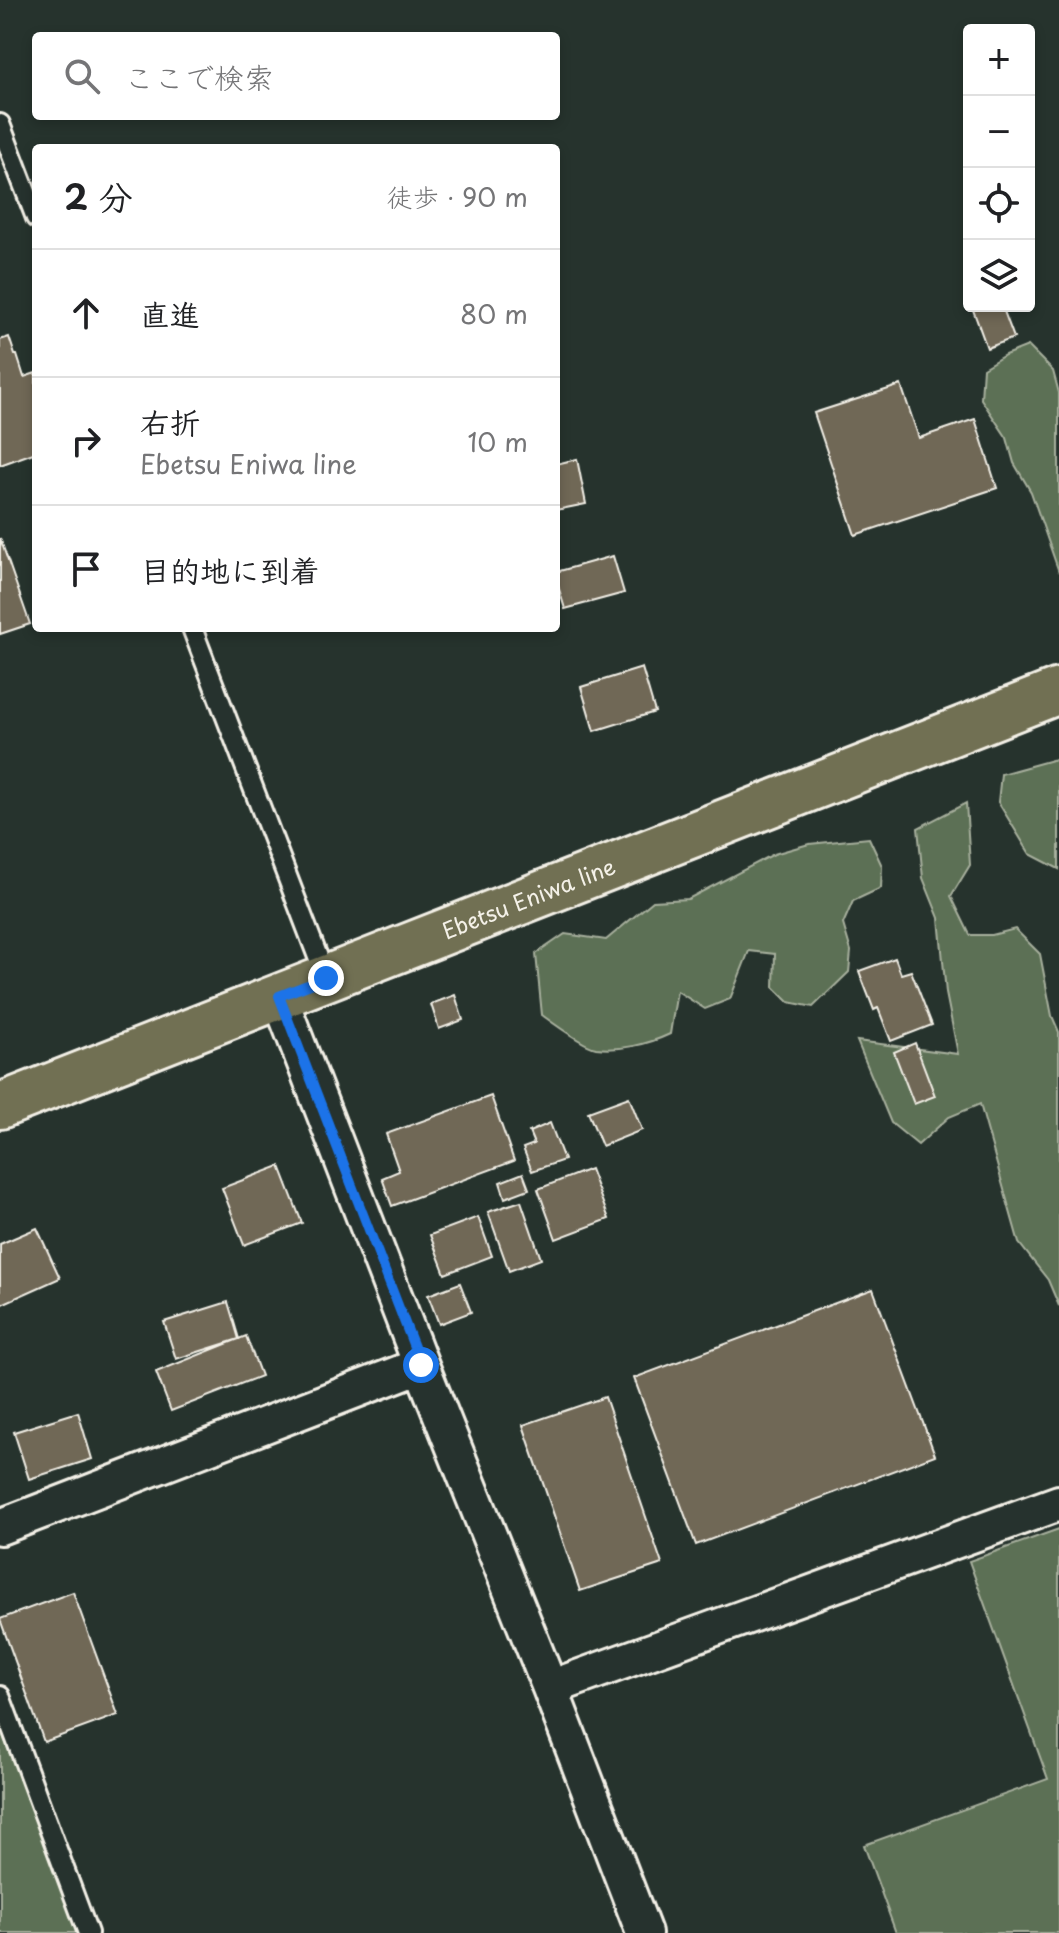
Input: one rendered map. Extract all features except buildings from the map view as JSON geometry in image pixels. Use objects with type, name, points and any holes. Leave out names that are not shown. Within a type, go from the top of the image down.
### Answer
[{"type":"main road","name":"Ebetsu Eniwa line","points":[[0,1106],[1059,691]]},
{"type":"street","points":[[279,996],[644,1933]]},
{"type":"street","points":[[0,1527],[421,1365]]},
{"type":"street","points":[[550,1688],[1059,1503]]},
{"type":"lane","points":[[0,124],[32,208]]},
{"type":"lane","points":[[194,632],[326,978]]},
{"type":"lane","points":[[0,1696],[88,1933]]},
{"type":"green space","points":[[1028,346],[1053,371],[1059,393],[1059,572],[1031,492],[1014,463],[1007,438],[981,399],[983,368]]},
{"type":"green space","points":[[1059,758],[1059,869],[1030,854],[998,802],[1001,774]]},
{"type":"green space","points":[[966,803],[970,865],[951,896],[970,935],[992,935],[1015,929],[1040,954],[1052,1016],[1059,1032],[1059,1306],[1048,1280],[1019,1243],[980,1104],[949,1117],[918,1145],[891,1123],[857,1041],[958,1054],[946,993],[939,918],[923,878],[918,828]]},
{"type":"green space","points":[[869,838],[882,866],[881,888],[853,901],[843,924],[851,951],[849,972],[813,1007],[789,1002],[774,987],[775,954],[749,951],[730,999],[705,1009],[677,991],[670,1034],[653,1041],[624,1048],[596,1048],[542,1015],[536,954],[565,934],[606,940],[653,901],[688,899],[774,854],[809,844]]},
{"type":"green space","points":[[1059,1529],[1059,1933],[896,1933],[864,1845],[1048,1779],[969,1561]]},
{"type":"green space","points":[[0,1728],[79,1933],[0,1933]]},
{"type":"route","points":[[326,978],[279,996],[421,1365]]}]
